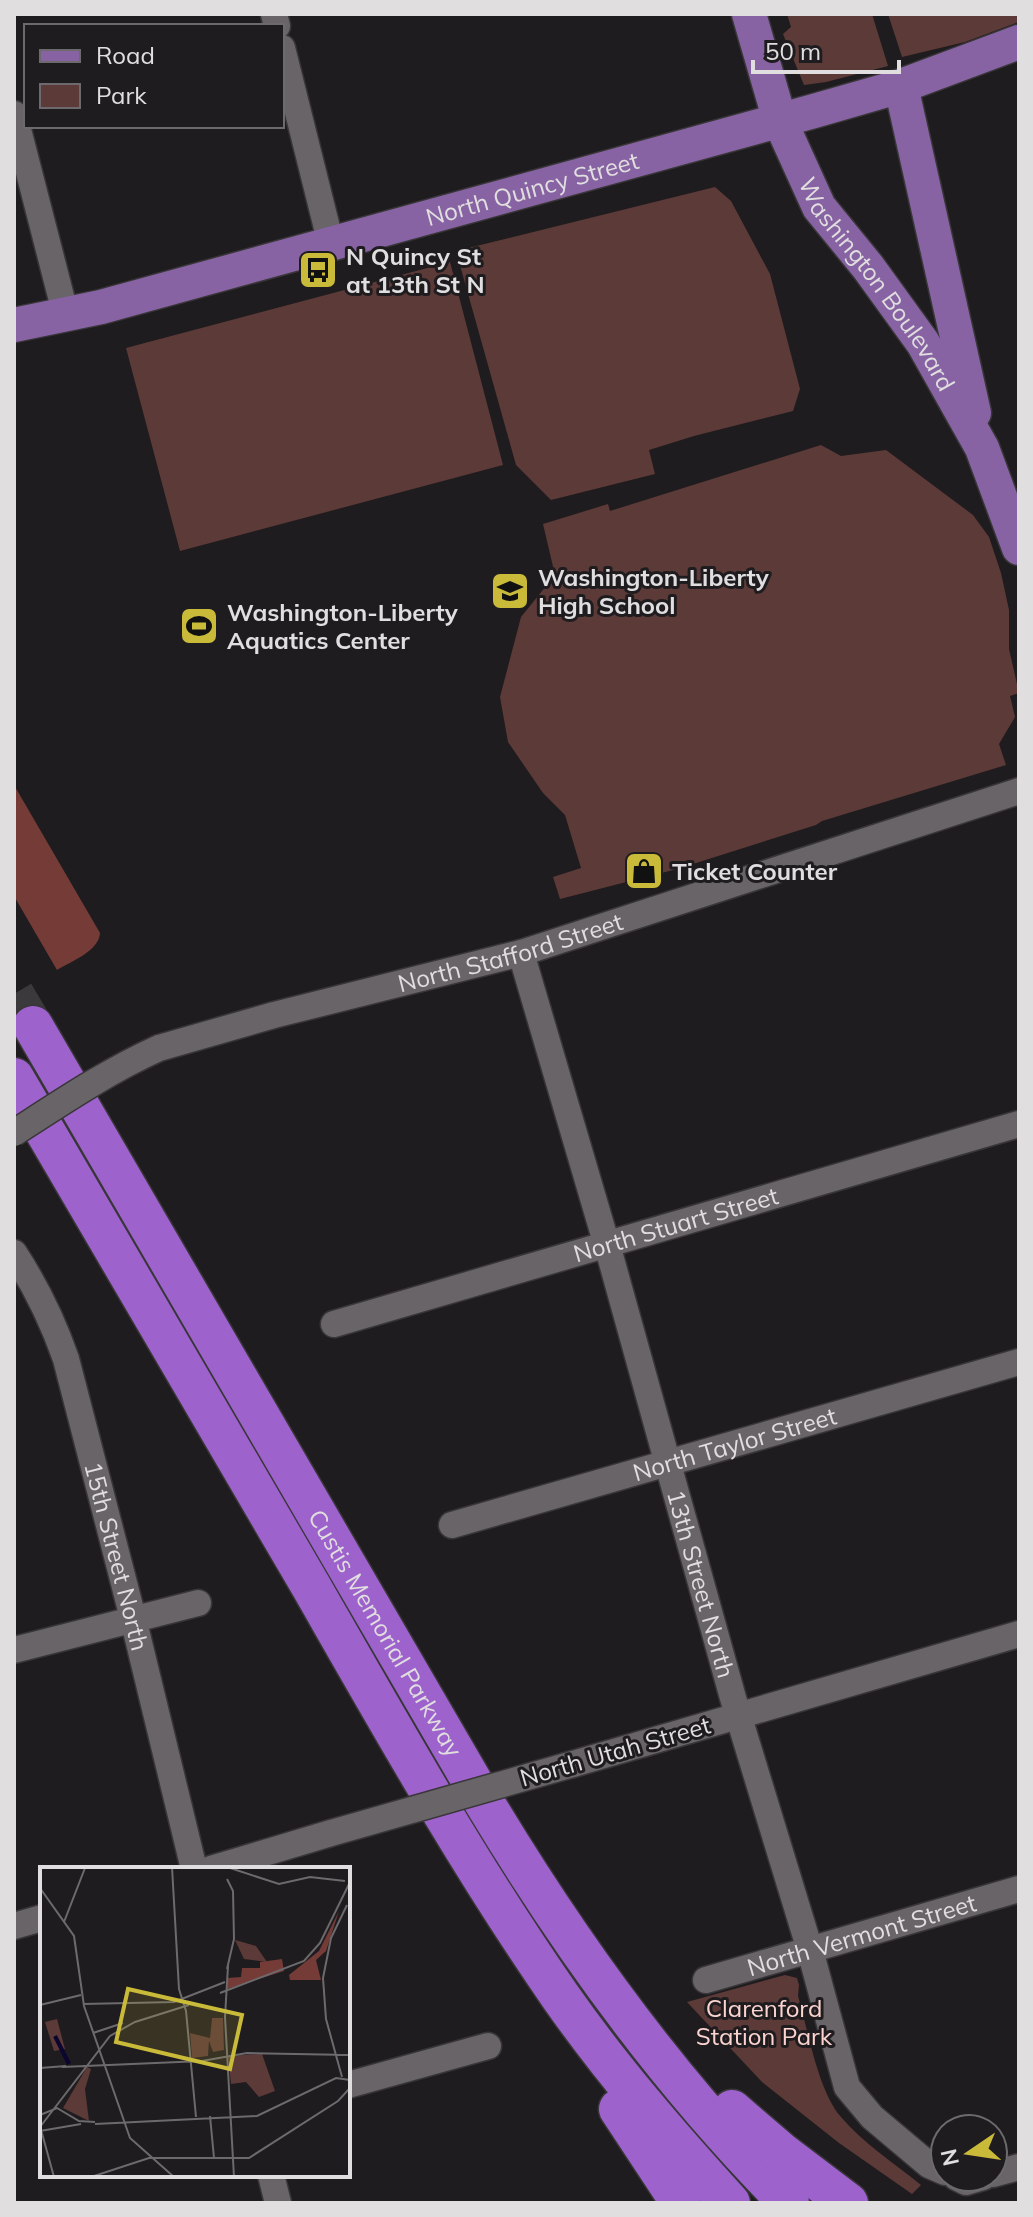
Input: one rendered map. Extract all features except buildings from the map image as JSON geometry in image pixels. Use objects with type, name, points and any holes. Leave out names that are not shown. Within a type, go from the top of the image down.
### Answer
[{"type":"highway","name":"Custis Memorial Parkway","points":[[33,1026],[513,1850],[579,1951],[643,2038],[710,2119],[789,2203]]},
{"type":"highway","name":"Custis Memorial Parkway","points":[[14,1078],[455,1835],[562,1998],[661,2124],[730,2203]]},
{"type":"highway","points":[[363,1677],[426,1818],[453,1864],[506,1948],[681,2203]]},
{"type":"highway","points":[[513,1850],[699,2077],[755,2132],[848,2203]]},
{"type":"main road","name":"Washington Boulevard","points":[[749,14],[780,121],[819,207],[868,267],[923,343],[982,448],[1018,543]]},
{"type":"main road","name":"North Quincy Street","points":[[34,323],[780,121],[901,86],[1019,42]]},
{"type":"main road","points":[[901,86],[982,448]]},
{"type":"street","points":[[284,56],[331,244]]},
{"type":"street","points":[[14,114],[34,323]]},
{"type":"street","name":"North Stafford Street","points":[[14,1133],[104,1075],[159,1048],[274,1015],[521,953],[1019,791]]},
{"type":"street","name":"13th Street North","points":[[521,953],[847,2087],[872,2117],[929,2165]]},
{"type":"street","name":"North Stuart Street","points":[[334,1324],[1019,1124]]},
{"type":"street","name":"15th Street North","points":[[14,1253],[52,1318],[66,1359],[194,1867]]},
{"type":"street","name":"North Taylor Street","points":[[452,1525],[1019,1362]]},
{"type":"street","points":[[14,1650],[198,1603]]},
{"type":"street","name":"North Utah Street","points":[[218,1867],[1019,1634]]},
{"type":"street","name":"North Vermont Street","points":[[706,1980],[1019,1889]]},
{"type":"street","points":[[14,1926],[40,1919]]},
{"type":"street","points":[[350,2084],[488,2046]]},
{"type":"street","points":[[272,2177],[278,2203]]},
{"type":"green space","points":[[787,14],[872,14],[888,66],[804,85],[783,34],[791,27]]},
{"type":"green space","points":[[888,14],[1019,14],[1019,22],[965,42],[902,57]]},
{"type":"green space","points":[[715,187],[731,201],[770,274],[800,389],[793,411],[649,450],[655,474],[551,500],[516,465],[456,251]]},
{"type":"green space","points":[[450,262],[503,465],[180,551],[126,348]]},
{"type":"green space","points":[[821,445],[841,456],[886,450],[973,515],[989,537],[1009,610],[1009,649],[1019,693],[1010,696],[1015,717],[999,744],[1006,765],[677,869],[560,899],[553,877],[581,868],[565,815],[543,793],[508,742],[500,697],[521,617],[555,575],[543,524],[608,504],[610,511]]},
{"type":"green space","name":"Clarenford Station Park","points":[[785,1975],[797,1978],[798,1996],[815,2060],[833,2106],[859,2136],[921,2185],[912,2194],[839,2143],[762,2082],[687,2002]]},
{"type":"shaded area","points":[[14,785],[100,933],[90,950],[57,970],[14,896]]},
{"type":"tunnel","points":[[14,994],[33,1026]]},
{"type":"place","name":"N Quincy St at 13th St N","points":[[318,270]]},
{"type":"place","name":"Washington-Liberty High School","points":[[510,591]]},
{"type":"place","name":"Washington-Liberty Aquatics Center","points":[[199,626]]},
{"type":"place","name":"Ticket Counter","points":[[644,871]]}]
